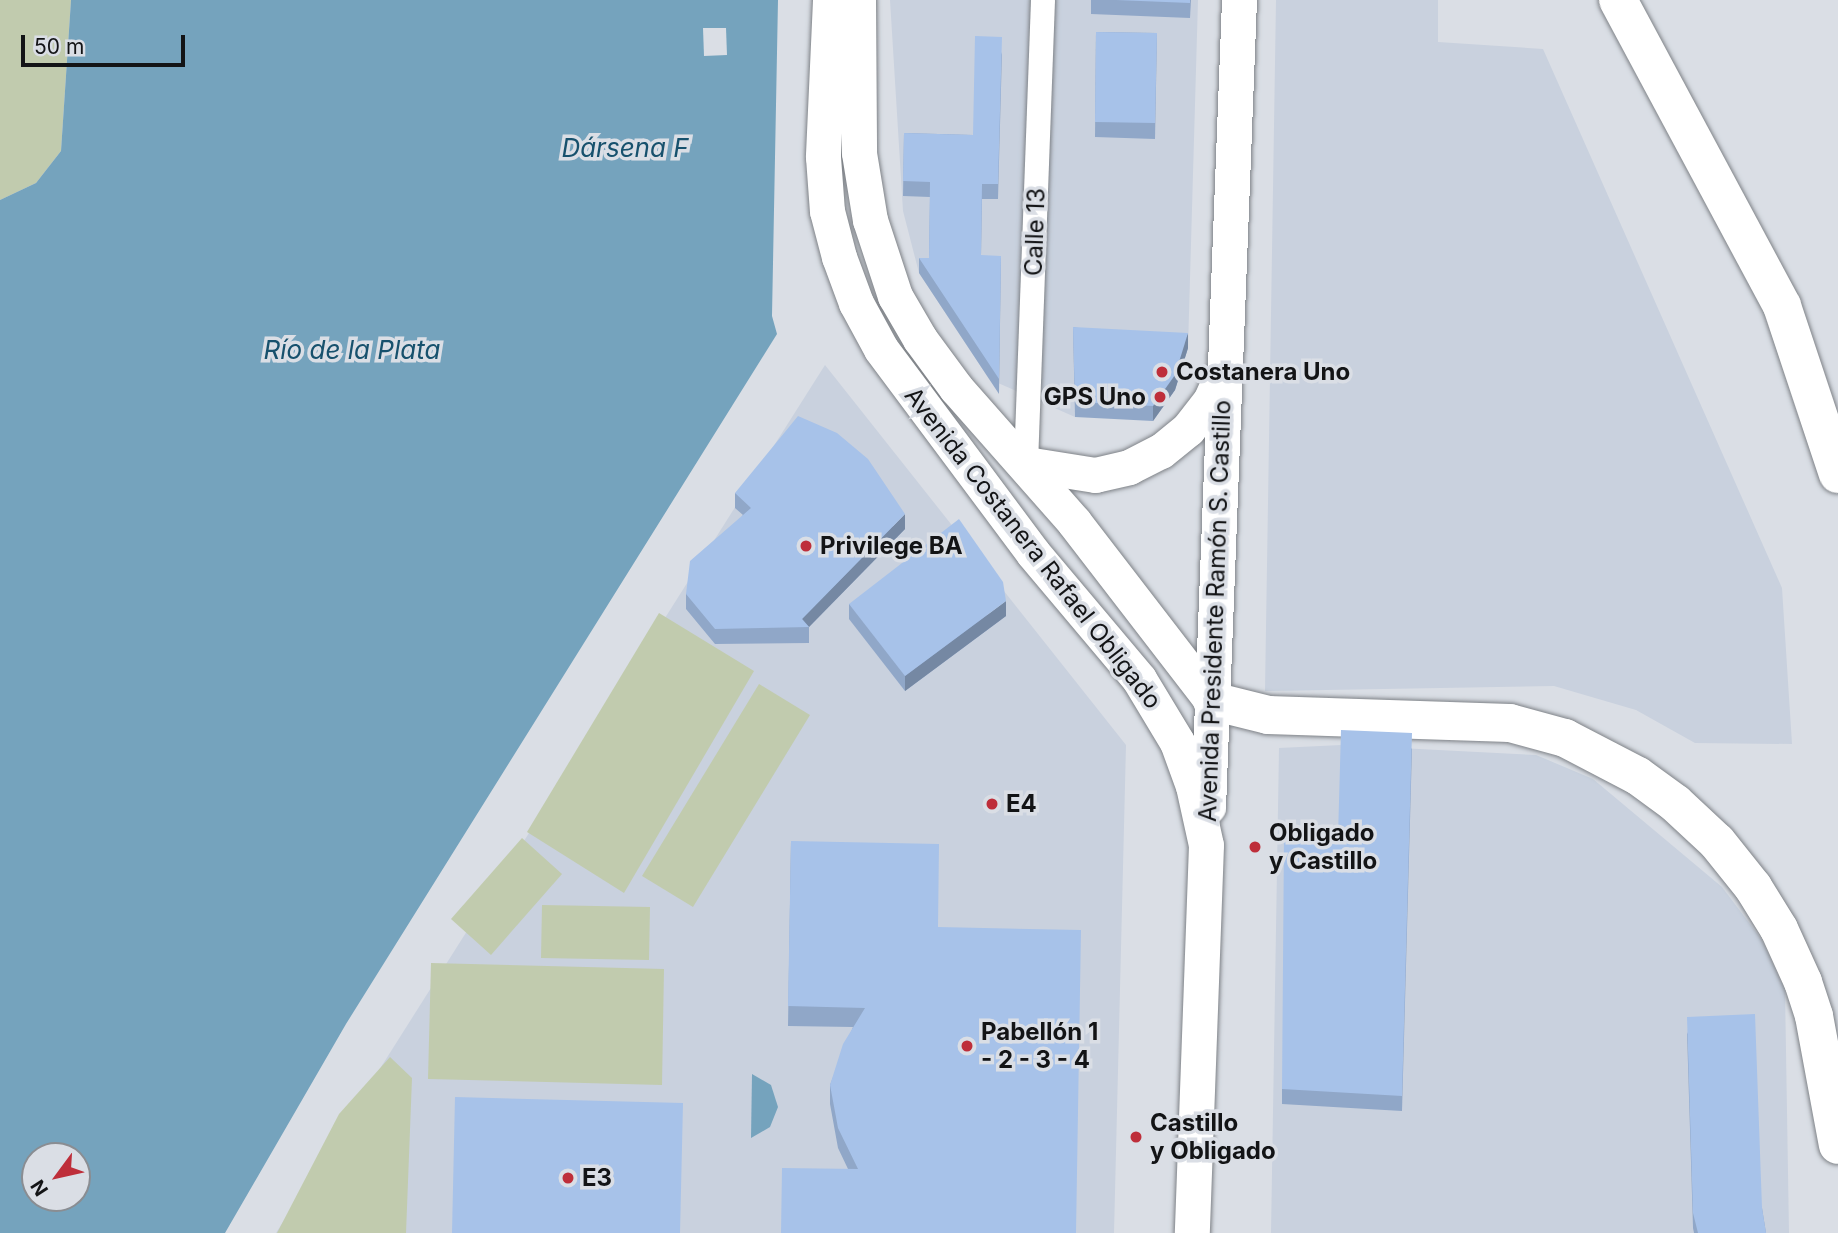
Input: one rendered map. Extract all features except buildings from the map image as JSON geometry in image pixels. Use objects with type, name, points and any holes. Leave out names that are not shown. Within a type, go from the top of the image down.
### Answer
[{"type":"highway","points":[[1618,0],[1782,306],[1838,474]]},
{"type":"highway","points":[[1212,701],[1268,715],[1510,723],[1565,738],[1639,776],[1675,803],[1717,842],[1753,887],[1779,929],[1814,1016],[1838,1145]]},
{"type":"main road","name":"Avenida Costanera Rafael Obligado","points":[[830,0],[823,157],[828,211],[839,257],[856,303],[881,349],[1033,553],[1146,689],[1177,742],[1193,786],[1206,845],[1192,1233]]},
{"type":"main road","name":"Avenida Costanera Rafael Obligado","points":[[858,0],[859,153],[870,220],[895,296],[933,359],[1026,464],[1212,701]]},
{"type":"main road","name":"Avenida Presidente Ramón S. Castillo","points":[[1206,845],[1239,0]]},
{"type":"main road","points":[[1026,464],[1095,475],[1129,467],[1161,451],[1188,429],[1210,401],[1225,369]]},
{"type":"street","name":"Calle 13","points":[[1026,464],[1043,0]]},
{"type":"shaded area","points":[[890,0],[1198,0],[1188,348],[1074,347],[1075,417],[989,379],[919,273],[903,211]]},
{"type":"shaded area","points":[[1276,0],[1438,0],[1438,42],[1543,49],[1782,588],[1792,744],[1695,743],[1636,710],[1554,686],[1265,691]]},
{"type":"shaded area","points":[[825,365],[1126,745],[1114,1233],[276,1233]]},
{"type":"shaded area","points":[[1341,745],[1536,755],[1593,779],[1722,887],[1762,940],[1785,990],[1789,1233],[1271,1233],[1279,748]]},
{"type":"green space","points":[[0,0],[71,0],[61,151],[36,183],[0,200]]},
{"type":"green space","points":[[659,613],[754,671],[624,893],[527,832]]},
{"type":"green space","points":[[759,684],[810,715],[693,907],[642,876]]},
{"type":"green space","points":[[522,838],[562,874],[491,955],[451,919]]},
{"type":"green space","points":[[542,905],[650,907],[649,960],[541,958]]},
{"type":"green space","points":[[431,963],[664,969],[662,1085],[428,1079]]},
{"type":"green space","points":[[390,1057],[412,1078],[406,1233],[277,1233],[339,1114]]},
{"type":"water","name":"Río de la Plata","points":[[71,0],[778,0],[772,316],[777,334],[346,1024],[225,1233],[0,1233],[0,200],[36,183],[61,151]]},
{"type":"water","points":[[752,1074],[771,1085],[778,1107],[770,1127],[751,1138]]},
{"type":"pier","points":[[703,28],[726,28],[727,55],[704,56]]},
{"type":"place","name":"Costanera Uno","points":[[1162,372]]},
{"type":"place","name":"GPS Uno","points":[[1160,397]]},
{"type":"place","name":"Privilege BA","points":[[806,546]]},
{"type":"place","name":"E4","points":[[992,804]]},
{"type":"place","name":"Obligado y Castillo","points":[[1255,847]]},
{"type":"place","name":"Pabellón 1 - 2 - 3 - 4","points":[[967,1046]]},
{"type":"place","name":"Castillo y Obligado","points":[[1136,1137]]},
{"type":"place","name":"E3","points":[[568,1178]]},
{"type":"water label","name":"Dársena F","points":[[625,148]]}]
